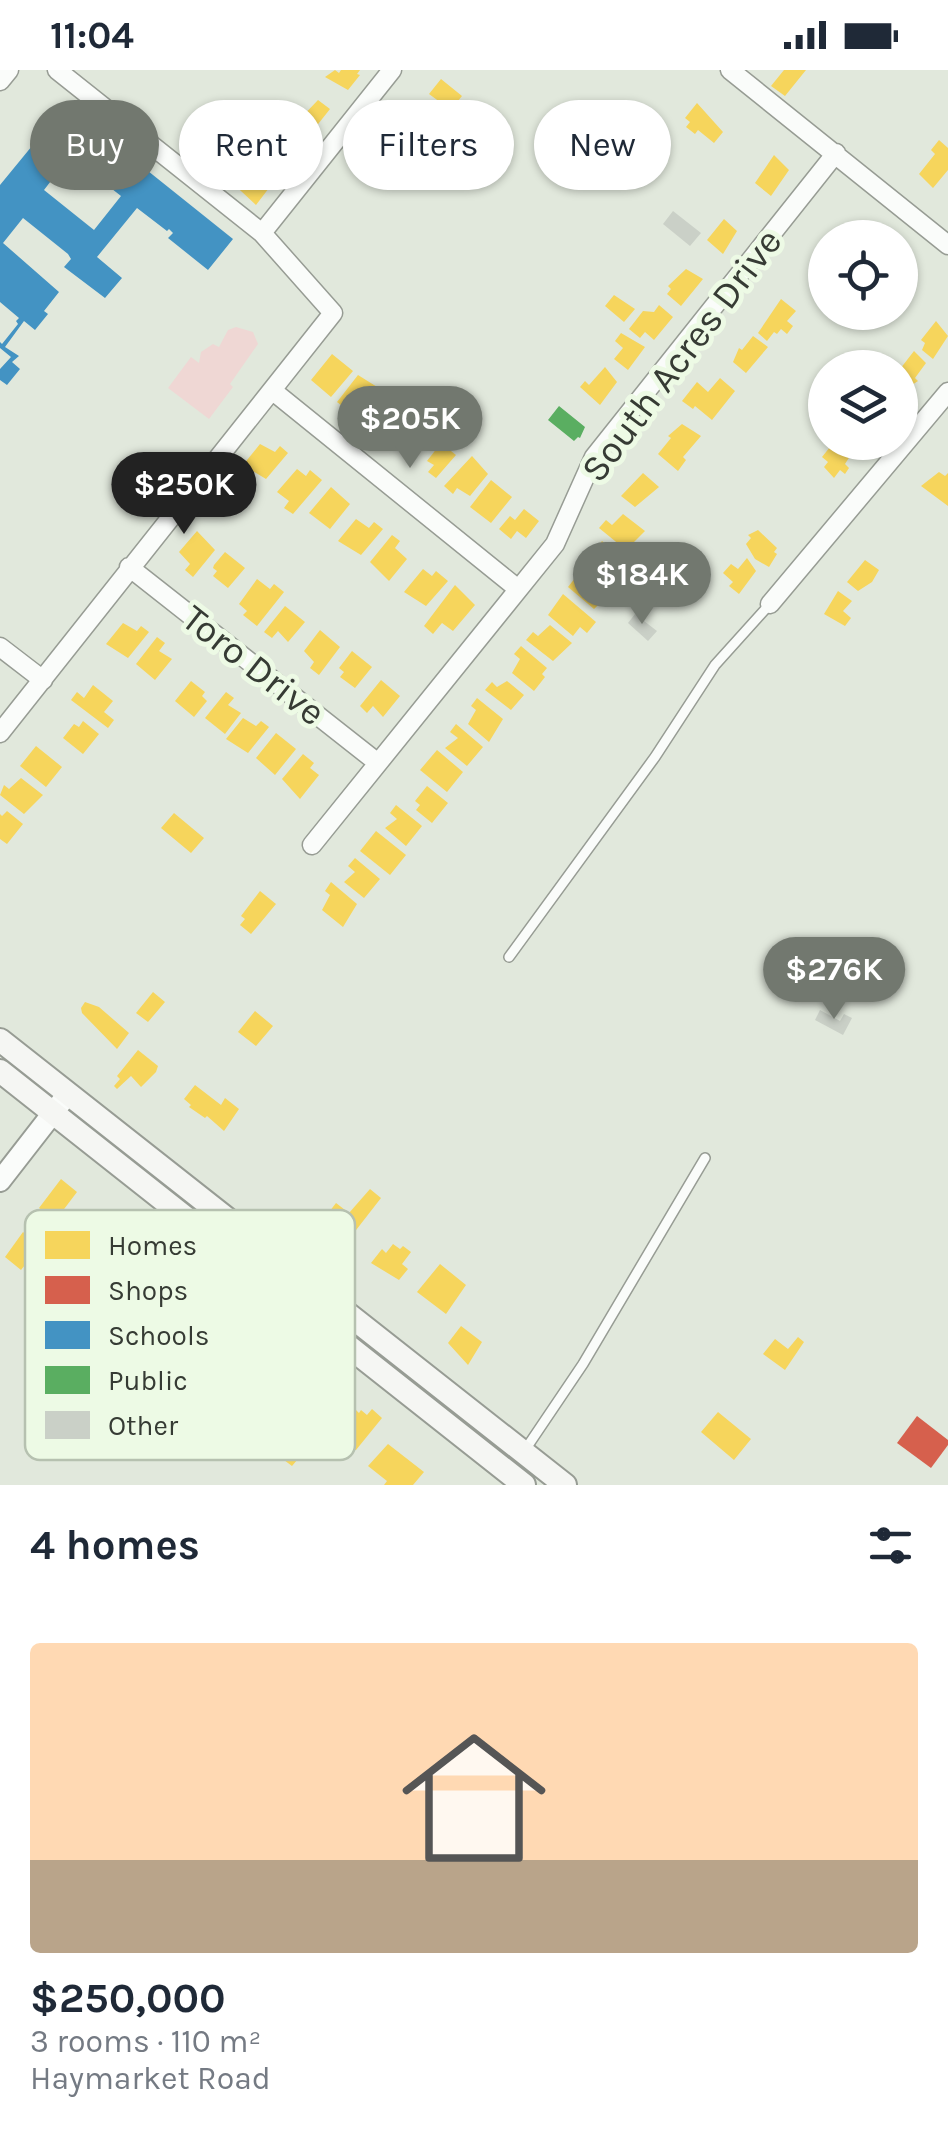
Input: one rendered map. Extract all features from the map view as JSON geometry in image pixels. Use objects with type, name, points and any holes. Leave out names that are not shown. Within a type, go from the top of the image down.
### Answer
[{"type":"main road","points":[[0,1040],[215,1210]]},
{"type":"main road","points":[[0,1070],[175,1210]]},
{"type":"main road","points":[[355,1320],[565,1485]]},
{"type":"main road","points":[[355,1343],[366,1329]]},
{"type":"main road","points":[[355,1351],[516,1478],[523,1452]]},
{"type":"street","points":[[0,81],[9,70]]},
{"type":"street","points":[[0,733],[334,313],[262,233],[57,70]]},
{"type":"street","points":[[262,233],[392,70]]},
{"type":"street","points":[[730,70],[948,245]]},
{"type":"street","name":"South Acres Drive","points":[[312,845],[554,544],[594,457],[836,153]]},
{"type":"street","points":[[273,390],[518,589]]},
{"type":"street","points":[[770,604],[948,392]]},
{"type":"street","name":"Toro Drive","points":[[129,567],[378,763]]},
{"type":"street","points":[[0,646],[42,680]]},
{"type":"street","points":[[0,1181],[68,1094]]},
{"type":"lane","points":[[509,958],[655,757],[715,665],[770,604]]},
{"type":"lane","points":[[523,1452],[583,1364],[705,1158]]},
{"type":"shaded area","points":[[236,327],[253,332],[258,344],[209,419],[168,388],[191,357],[199,363],[201,352],[213,344],[219,347],[228,330]]},
{"type":"building: Homes","points":[[335,70],[360,70],[360,75],[348,90],[325,77]]},
{"type":"building: Homes","points":[[784,70],[806,70],[785,96],[771,86]]},
{"type":"building: Homes","points":[[441,79],[462,96],[459,100],[437,100],[429,94]]},
{"type":"building: Homes","points":[[697,103],[723,132],[714,143],[698,130],[695,134],[686,127],[690,122],[685,118]]},
{"type":"building: Homes","points":[[939,140],[948,148],[948,170],[933,188],[919,174],[935,154],[931,150]]},
{"type":"building: Homes","points":[[774,155],[789,170],[771,196],[755,183]]},
{"type":"building: Homes","points":[[240,190],[267,190],[256,205]]},
{"type":"building: Homes","points":[[724,219],[737,231],[723,254],[707,240]]},
{"type":"building: Homes","points":[[686,269],[703,279],[681,306],[667,294],[671,289],[668,286]]},
{"type":"building: Homes","points":[[614,295],[635,309],[624,322],[605,306]]},
{"type":"building: Homes","points":[[781,299],[796,311],[787,321],[793,326],[787,334],[781,329],[777,334],[774,332],[767,341],[758,333]]},
{"type":"building: Homes","points":[[659,305],[673,317],[654,340],[645,332],[640,338],[629,329],[643,311],[654,312]]},
{"type":"building: Homes","points":[[936,321],[948,336],[933,359],[922,350],[925,343],[921,340]]},
{"type":"building: Homes","points":[[621,333],[645,347],[628,370],[614,359],[623,348],[615,341]]},
{"type":"building: Homes","points":[[753,336],[768,347],[746,373],[733,362],[739,348],[742,350]]},
{"type":"building: Homes","points":[[332,354],[353,371],[331,397],[311,380]]},
{"type":"building: Homes","points":[[918,355],[926,363],[918,374]]},
{"type":"building: Homes","points":[[605,367],[617,382],[600,405],[580,387],[585,381],[589,385]]},
{"type":"building: Homes","points":[[358,375],[382,390],[365,411],[350,403],[346,409],[337,402]]},
{"type":"building: Homes","points":[[720,378],[735,391],[712,420],[682,401],[697,382],[708,392]]},
{"type":"building: Homes","points":[[384,391],[405,409],[382,437],[370,428],[374,423],[366,417]]},
{"type":"building: Homes","points":[[411,417],[434,431],[417,453],[403,445],[398,450],[390,443]]},
{"type":"building: Homes","points":[[682,424],[701,436],[683,457],[686,460],[678,471],[658,454],[671,438],[668,436]]},
{"type":"building: Homes","points":[[441,443],[456,455],[436,478],[428,472],[434,465],[427,461]]},
{"type":"building: Homes","points":[[260,444],[275,452],[280,446],[288,453],[266,479],[243,465]]},
{"type":"building: Homes","points":[[472,456],[488,474],[470,496],[457,488],[453,494],[444,486]]},
{"type":"building: Homes","points":[[826,460],[848,460],[845,464],[849,468],[845,474],[840,470],[834,478],[824,467]]},
{"type":"building: Homes","points":[[297,469],[306,476],[310,470],[322,480],[293,514],[284,508],[289,501],[277,492]]},
{"type":"building: Homes","points":[[939,472],[945,476],[948,473],[948,506],[921,486]]},
{"type":"building: Homes","points":[[643,473],[659,487],[635,507],[621,496]]},
{"type":"building: Homes","points":[[491,480],[512,497],[491,523],[470,507]]},
{"type":"building: Homes","points":[[331,487],[350,504],[330,529],[309,513]]},
{"type":"building: Homes","points":[[524,509],[539,521],[526,538],[517,531],[511,539],[499,529],[510,516],[515,520]]},
{"type":"building: Homes","points":[[623,514],[645,531],[626,550],[599,528],[606,520],[612,525]]},
{"type":"building: Homes","points":[[356,519],[369,528],[374,522],[383,529],[361,555],[338,541]]},
{"type":"building: Homes","points":[[758,530],[777,548],[769,567],[755,559],[746,544],[751,538],[748,535]]},
{"type":"building: Homes","points":[[197,531],[215,550],[193,577],[185,570],[190,564],[179,552]]},
{"type":"building: Homes","points":[[392,535],[400,541],[395,548],[407,559],[389,581],[370,562]]},
{"type":"building: Homes","points":[[602,541],[628,562],[611,583],[585,562]]},
{"type":"building: Homes","points":[[225,552],[245,568],[228,588],[213,576],[217,571],[214,565]]},
{"type":"building: Homes","points":[[747,558],[756,571],[739,594],[729,586],[733,582],[723,573],[731,564],[738,569]]},
{"type":"building: Homes","points":[[865,560],[879,570],[872,582],[858,591],[847,582]]},
{"type":"building: Homes","points":[[423,569],[432,576],[436,571],[448,581],[426,606],[404,592]]},
{"type":"building: Homes","points":[[592,573],[614,590],[594,609],[568,587],[575,578],[581,583]]},
{"type":"building: Homes","points":[[257,579],[270,589],[274,584],[284,592],[257,626],[243,615],[247,611],[239,604]]},
{"type":"building: Homes","points":[[455,585],[475,605],[453,631],[442,623],[433,634],[424,626]]},
{"type":"building: Homes","points":[[838,591],[852,601],[843,611],[851,618],[845,626],[824,614]]},
{"type":"building: Homes","points":[[563,594],[596,622],[587,633],[580,627],[573,636],[548,615]]},
{"type":"building: Homes","points":[[285,606],[305,622],[288,642],[278,631],[272,638],[264,632]]},
{"type":"building: Homes","points":[[123,623],[137,631],[141,626],[149,632],[128,658],[106,644]]},
{"type":"building: Homes","points":[[550,625],[572,643],[553,661],[526,640],[533,632],[538,636]]},
{"type":"building: Homes","points":[[320,630],[340,647],[319,675],[310,668],[314,662],[304,651]]},
{"type":"building: Homes","points":[[157,637],[165,643],[159,651],[172,659],[155,680],[136,664]]},
{"type":"building: Homes","points":[[521,646],[547,668],[534,691],[512,673],[520,659],[514,654]]},
{"type":"building: Homes","points":[[352,651],[372,667],[355,688],[340,677],[344,672],[339,668]]},
{"type":"building: Homes","points":[[381,680],[400,696],[383,717],[373,706],[367,713],[360,706]]},
{"type":"building: Homes","points":[[191,681],[205,692],[202,696],[207,701],[194,717],[175,701]]},
{"type":"building: Homes","points":[[507,681],[524,695],[511,710],[485,690],[492,682],[497,687]]},
{"type":"building: Homes","points":[[93,685],[113,701],[104,712],[114,720],[108,728],[71,700],[77,692],[84,698]]},
{"type":"building: Homes","points":[[226,692],[234,698],[228,705],[241,713],[225,734],[205,718]]},
{"type":"building: Homes","points":[[477,698],[503,719],[489,742],[468,724],[476,710],[471,706]]},
{"type":"building: Homes","points":[[243,718],[256,726],[261,721],[269,727],[248,753],[226,739]]},
{"type":"building: Homes","points":[[83,721],[99,734],[83,754],[63,738],[74,724],[79,727]]},
{"type":"building: Homes","points":[[456,724],[483,747],[467,766],[445,748],[458,738],[450,732]]},
{"type":"building: Homes","points":[[276,733],[296,749],[275,775],[256,758]]},
{"type":"building: Homes","points":[[36,746],[62,767],[46,787],[20,766]]},
{"type":"building: Homes","points":[[437,750],[463,772],[447,792],[420,770]]},
{"type":"building: Homes","points":[[303,754],[314,763],[310,768],[319,775],[300,799],[282,779]]},
{"type":"building: Homes","points":[[21,778],[43,795],[24,814],[0,795],[4,785],[9,789]]},
{"type":"building: Homes","points":[[427,786],[448,803],[432,823],[416,810],[420,805],[415,801]]},
{"type":"building: Homes","points":[[396,805],[422,826],[406,846],[385,828],[397,819],[390,813]]},
{"type":"building: Homes","points":[[7,811],[23,824],[7,844],[0,839],[0,814]]},
{"type":"building: Homes","points":[[174,813],[204,838],[191,853],[161,828]]},
{"type":"building: Homes","points":[[376,831],[406,855],[390,875],[360,851]]},
{"type":"building: Homes","points":[[355,858],[380,879],[364,898],[344,882],[355,872],[348,866]]},
{"type":"building: Homes","points":[[331,882],[357,904],[343,927],[322,910],[330,895],[325,891]]},
{"type":"building: Homes","points":[[260,891],[276,904],[251,934],[240,925],[245,919],[241,916]]},
{"type":"building: Homes","points":[[153,992],[165,1002],[148,1022],[136,1013]]},
{"type":"building: Homes","points":[[85,1002],[99,1007],[129,1033],[117,1049],[82,1013]]},
{"type":"building: Homes","points":[[255,1011],[273,1026],[256,1046],[238,1032]]},
{"type":"building: Homes","points":[[138,1050],[158,1066],[156,1072],[141,1087],[131,1076],[117,1089],[117,1076]]},
{"type":"building: Homes","points":[[195,1085],[221,1105],[225,1098],[239,1109],[224,1131],[189,1107],[184,1099]]},
{"type":"building: Homes","points":[[61,1179],[77,1192],[63,1210],[39,1208]]},
{"type":"building: Homes","points":[[370,1189],[381,1198],[355,1231],[355,1210],[352,1210]]},
{"type":"building: Homes","points":[[23,1232],[25,1265],[21,1270],[5,1257]]},
{"type":"building: Homes","points":[[393,1244],[411,1252],[402,1264],[408,1269],[399,1280],[371,1263],[382,1249],[386,1253]]},
{"type":"building: Homes","points":[[440,1264],[466,1285],[446,1314],[417,1292]]},
{"type":"building: Homes","points":[[461,1326],[482,1342],[468,1365],[448,1343]]},
{"type":"building: Homes","points":[[798,1337],[804,1342],[785,1370],[763,1354],[775,1339],[788,1349]]},
{"type":"building: Homes","points":[[355,1409],[367,1415],[372,1409],[382,1418],[356,1450]]},
{"type":"building: Homes","points":[[718,1412],[751,1439],[734,1460],[701,1432]]},
{"type":"building: Homes","points":[[388,1444],[424,1472],[413,1485],[384,1485],[387,1481],[368,1466]]},
{"type":"building: Shops","points":[[917,1416],[948,1440],[931,1468],[897,1443]]},
{"type":"building: Schools","points":[[30,148],[30,190],[44,190],[94,230],[121,196],[113,190],[159,190],[159,180],[233,239],[208,270],[168,238],[173,233],[169,229],[137,208],[97,257],[122,278],[105,298],[64,267],[71,259],[68,254],[23,218],[3,243],[59,292],[35,330],[24,321],[5,347],[19,356],[12,362],[20,369],[7,385],[0,380],[0,369],[11,357],[0,348],[0,342],[19,318],[0,302],[0,185]]},
{"type":"building: Public","points":[[559,406],[585,427],[580,438],[574,441],[548,420]]},
{"type":"building: Other","points":[[673,211],[701,233],[690,246],[663,224]]},
{"type":"building: Other","points":[[635,614],[657,631],[648,641],[628,623]]},
{"type":"building: Other","points":[[820,1010],[840,1021],[844,1014],[852,1018],[843,1035],[815,1020]]}]
